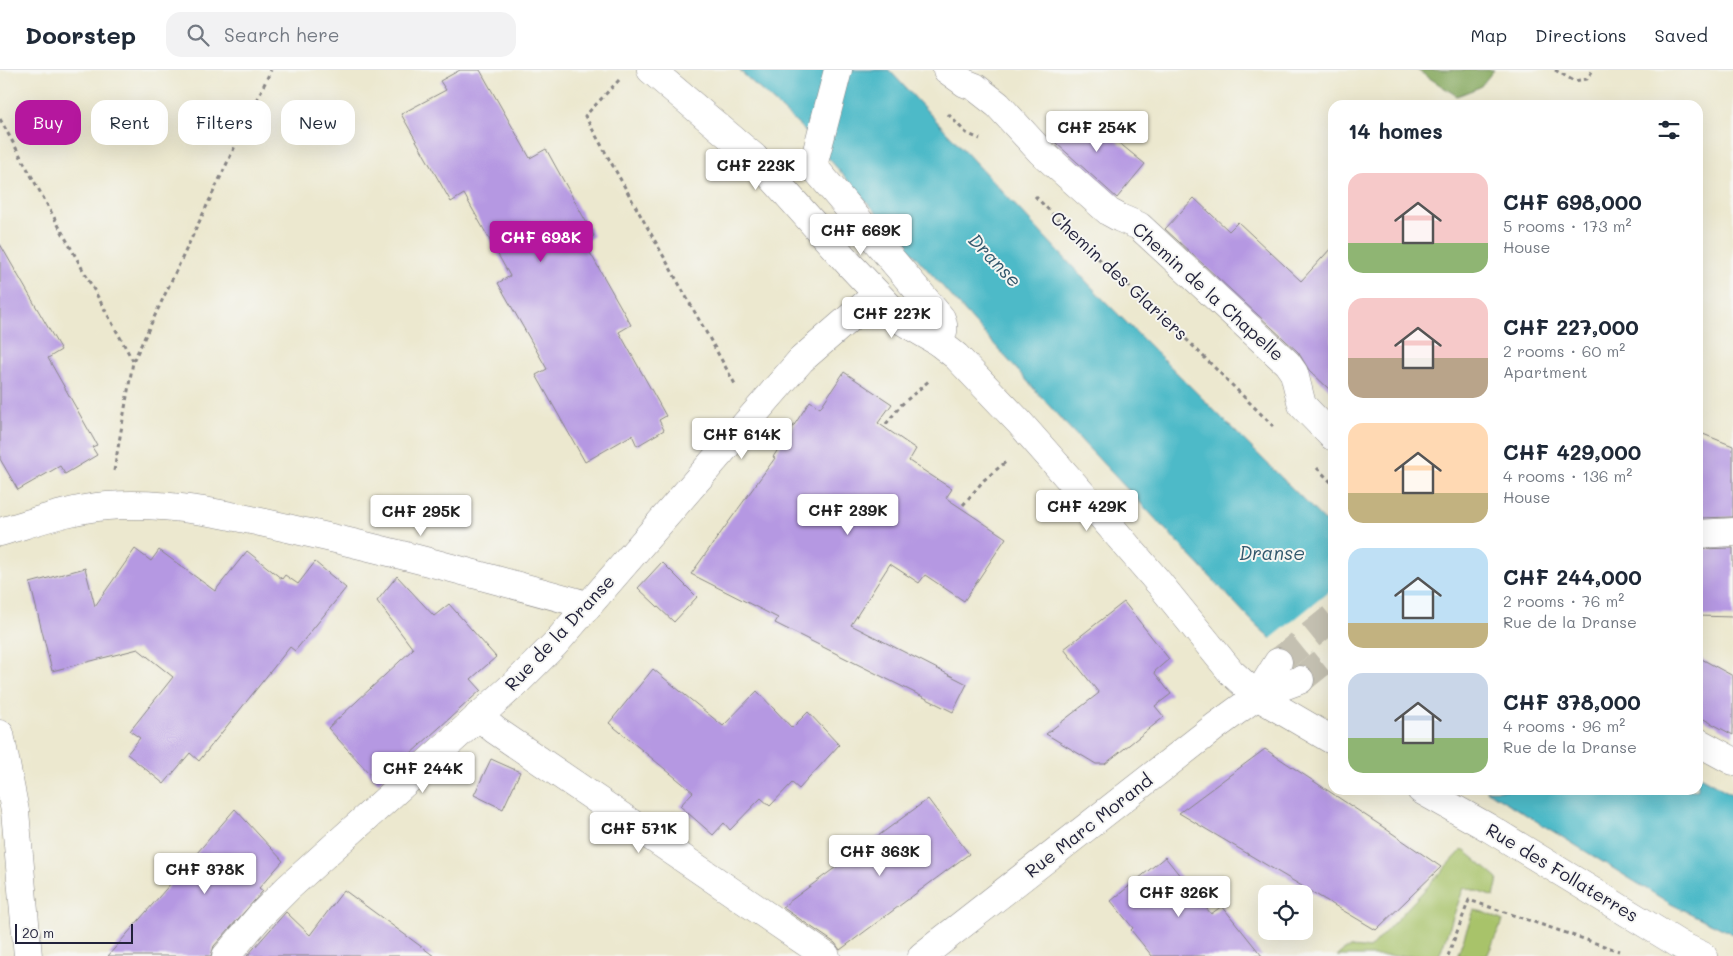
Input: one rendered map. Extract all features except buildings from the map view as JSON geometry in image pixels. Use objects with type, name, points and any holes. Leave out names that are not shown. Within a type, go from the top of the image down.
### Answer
[{"type":"street","points":[[651,70],[754,158],[904,322],[938,342],[956,356],[1018,422],[1159,583],[1231,672],[1257,696],[1328,738]]},
{"type":"street","points":[[838,70],[813,166],[941,318],[944,333],[938,342]]},
{"type":"street","name":"Chemin de la Chapelle","points":[[947,70],[988,97],[1048,158],[1109,212],[1139,226],[1287,363],[1294,372],[1302,405],[1328,432]]},
{"type":"street","name":"Rue de la Dranse","points":[[226,956],[260,916],[288,888],[518,681],[555,644],[801,360],[877,294]]},
{"type":"street","points":[[0,532],[72,511],[108,506],[177,506],[243,518],[389,550],[587,605]]},
{"type":"street","points":[[1703,534],[1733,532]]},
{"type":"street","points":[[1257,696],[1278,662]]},
{"type":"street","points":[[1257,696],[1300,680]]},
{"type":"street","name":"Rue Marc Morand","points":[[922,956],[1257,696]]},
{"type":"street","points":[[478,716],[536,758],[826,956]]},
{"type":"street","points":[[0,734],[15,811],[28,956]]},
{"type":"street","points":[[1703,745],[1733,761]]},
{"type":"street","name":"Rue des Follaterres","points":[[1430,795],[1489,828],[1682,946],[1702,956]]},
{"type":"path","points":[[108,506],[133,362],[271,70]]},
{"type":"path","points":[[1555,70],[1574,81],[1587,80],[1593,70]]},
{"type":"path","points":[[622,77],[585,116],[753,415]]},
{"type":"path","points":[[946,112],[966,133],[980,139],[987,146]]},
{"type":"path","points":[[0,119],[133,362]]},
{"type":"path","name":"Chemin des Glariers","points":[[1034,195],[1074,237],[1174,327],[1276,429]]},
{"type":"path","points":[[886,424],[901,405],[936,375]]},
{"type":"path","points":[[962,506],[984,480],[1011,457]]},
{"type":"path","points":[[1311,463],[1328,479]]},
{"type":"path","points":[[1448,956],[1469,900],[1623,952]]},
{"type":"green space","points":[[1417,70],[1494,70],[1480,87],[1457,96]]},
{"type":"green space","points":[[1463,849],[1498,879],[1494,897],[1464,887],[1439,956],[1337,956],[1349,948],[1369,949]]},
{"type":"green space","points":[[1474,910],[1484,912],[1503,921],[1487,956],[1457,956]]},
{"type":"water","name":"Dranse","points":[[739,70],[889,70],[1100,296],[1328,524],[1328,685],[1296,662],[1253,622],[1062,420],[804,130]]},
{"type":"water","points":[[1703,778],[1733,795],[1733,934],[1671,904],[1494,795],[1703,795]]},
{"type":"pier","points":[[1328,592],[1328,688],[1295,664],[1269,640]]},
{"type":"tunnel","points":[[1278,662],[1328,621]]},
{"type":"tunnel","points":[[1300,680],[1328,657]]}]
